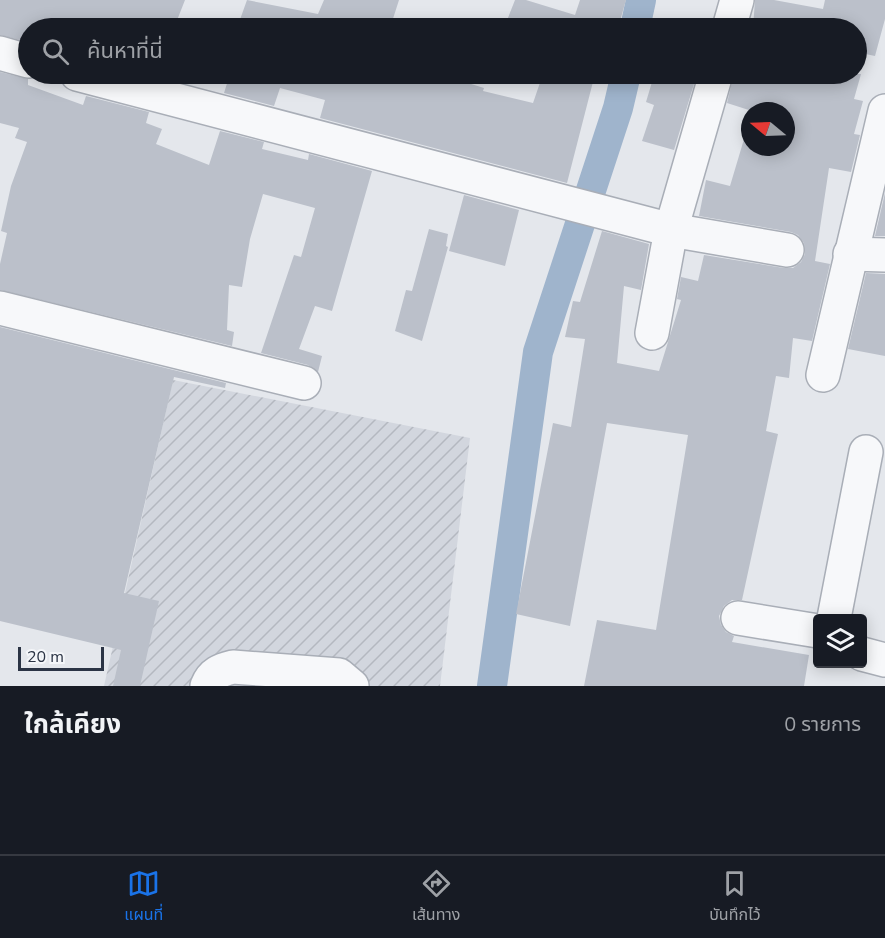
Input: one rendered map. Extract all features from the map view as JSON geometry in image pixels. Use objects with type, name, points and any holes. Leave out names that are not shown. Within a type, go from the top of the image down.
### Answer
[{"type":"street","points":[[732,18],[737,0]]},
{"type":"street","points":[[0,53],[18,58]]},
{"type":"street","points":[[115,84],[671,230],[787,250]]},
{"type":"street","points":[[652,333],[671,230],[713,84]]},
{"type":"street","points":[[823,375],[885,111]]},
{"type":"street","points":[[850,254],[885,255]]},
{"type":"street","points":[[0,308],[304,383]]},
{"type":"street","points":[[835,614],[866,452]]},
{"type":"street","points":[[738,618],[813,630]]},
{"type":"street","points":[[867,655],[885,660]]},
{"type":"street","points":[[207,686],[219,670],[233,667],[339,675],[351,686]]},
{"type":"shaded area","points":[[173,380],[470,438],[440,686],[104,686]]},
{"type":"building","points":[[0,0],[185,0],[178,18],[18,18],[18,40],[0,35]]},
{"type":"building","points":[[247,0],[318,14],[324,0],[399,0],[393,18],[241,18]]},
{"type":"building","points":[[515,0],[526,0],[575,15],[580,0],[626,0],[621,18],[508,18]]},
{"type":"building","points":[[755,0],[774,0],[823,9],[825,0],[885,0],[885,19],[875,56],[867,54],[867,18],[754,18]]},
{"type":"building","points":[[0,72],[18,76],[18,84],[28,84],[83,105],[86,96],[149,112],[146,123],[162,129],[156,144],[209,165],[220,131],[264,142],[262,149],[308,160],[309,154],[372,171],[332,311],[315,306],[299,349],[322,356],[318,372],[308,365],[261,353],[294,255],[301,257],[315,208],[263,194],[250,239],[242,287],[229,285],[227,330],[234,332],[232,346],[0,290],[0,264],[7,233],[1,231],[11,186],[27,142],[15,138],[19,128],[0,123]]},
{"type":"building","points":[[227,84],[471,84],[484,88],[483,91],[533,103],[540,84],[592,84],[567,183],[320,118],[325,100],[280,88],[274,106],[224,93]]},
{"type":"building","points":[[651,84],[694,84],[674,150],[642,141],[654,105],[646,102]]},
{"type":"building","points":[[732,84],[858,84],[854,99],[863,101],[854,134],[860,135],[851,172],[829,168],[815,261],[830,264],[812,341],[793,338],[789,378],[776,376],[766,431],[778,434],[742,600],[732,600],[724,606],[719,616],[726,632],[734,636],[732,642],[809,655],[804,686],[584,686],[597,620],[656,630],[688,435],[607,423],[570,626],[516,614],[553,423],[571,427],[585,339],[565,337],[573,301],[580,302],[602,231],[649,244],[641,290],[624,286],[617,363],[659,371],[681,300],[677,299],[681,277],[698,281],[704,255],[784,268],[793,268],[801,262],[805,254],[804,243],[798,235],[699,216],[706,180],[730,186],[741,149],[741,156],[795,156],[795,102],[741,102],[741,107],[727,103]]},
{"type":"building","points":[[885,193],[885,236],[875,236]]},
{"type":"building","points":[[464,195],[519,210],[505,266],[449,251]]},
{"type":"building","points":[[429,229],[448,234],[446,246],[448,247],[422,341],[395,331],[406,290],[412,291]]},
{"type":"building","points":[[866,273],[885,274],[885,356],[848,349]]},
{"type":"building","points":[[0,327],[226,383],[225,388],[174,377],[124,593],[159,601],[140,686],[113,686],[121,650],[0,621]]},
{"type":"waterway","points":[[637,18],[641,0]]},
{"type":"waterway","points":[[492,686],[538,352],[618,108],[624,84]]}]
